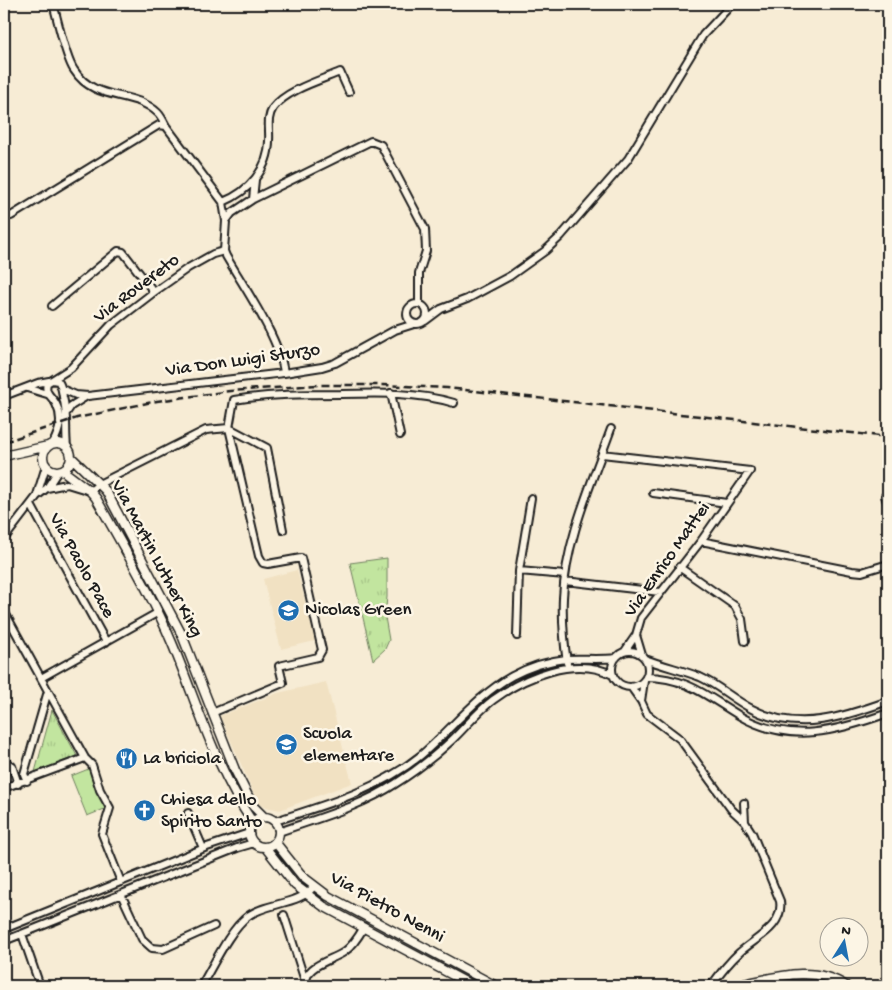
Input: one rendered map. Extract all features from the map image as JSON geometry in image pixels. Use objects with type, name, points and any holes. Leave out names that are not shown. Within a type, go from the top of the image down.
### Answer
[{"type":"street","points":[[53,4],[73,69],[84,82],[99,92],[128,98],[158,113],[218,192],[223,202],[226,221],[224,251],[264,321],[279,353],[284,373]]},
{"type":"street","name":"Via Don Luigi Sturzo","points":[[62,389],[68,393],[88,396],[284,373],[335,363],[395,330],[420,324],[441,308],[467,299],[510,276],[545,251],[559,238],[628,159],[703,35],[732,4]]},
{"type":"street","points":[[253,198],[255,180],[268,150],[269,115],[274,106],[292,93],[340,72],[349,92]]},
{"type":"street","points":[[11,216],[159,125],[166,126]]},
{"type":"street","points":[[226,221],[232,213],[253,198],[371,141],[381,145],[425,229],[426,251],[419,273],[421,305],[427,315],[425,321]]},
{"type":"street","points":[[223,202],[234,197],[255,180]]},
{"type":"street","points":[[246,188],[246,195],[253,198]]},
{"type":"street","points":[[52,306],[118,251],[123,252],[154,292]]},
{"type":"street","name":"Via Rovereto","points":[[4,395],[50,381],[71,368],[110,324],[196,264],[213,254],[224,251]]},
{"type":"street","name":"Via Don Luigi Sturzo","points":[[395,330],[407,316],[410,307],[421,305],[441,308]]},
{"type":"street","points":[[407,316],[414,324]]},
{"type":"street","points":[[4,539],[37,496],[47,488],[60,471],[69,465],[71,457],[67,446],[67,412],[62,389],[58,381],[50,381],[46,386],[47,394]]},
{"type":"street","points":[[23,388],[42,391],[52,398],[57,405],[60,418],[60,428],[43,453],[44,463],[37,496]]},
{"type":"street","points":[[390,393],[400,434]]},
{"type":"street","points":[[212,713],[283,683],[279,666],[318,656],[321,654],[322,648],[301,558],[268,564],[263,563],[259,556],[229,428],[234,400],[271,395],[390,393],[433,396],[454,402]]},
{"type":"street","name":"Via Don Luigi Sturzo","points":[[67,412],[71,406],[88,396]]},
{"type":"street","points":[[47,488],[67,484],[90,491],[99,484],[206,430],[229,428],[267,448],[283,530]]},
{"type":"street","points":[[567,668],[563,615],[565,578],[574,533],[611,429]]},
{"type":"street","points":[[4,456],[50,444],[60,443],[67,446]]},
{"type":"street","points":[[26,451],[53,471],[60,471]]},
{"type":"street","name":"Via Enrico Mattei","points":[[602,454],[750,471],[700,541],[641,618],[636,635],[624,651]]},
{"type":"street","name":"Via Martin Luther King","points":[[71,457],[106,491],[182,635],[238,777],[253,806],[264,817]]},
{"type":"street","name":"Via Martin Luther King","points":[[60,471],[90,491],[96,498],[129,558],[170,640],[223,773],[253,822]]},
{"type":"street","name":"Via Enrico Mattei","points":[[653,494],[727,502]]},
{"type":"street","points":[[885,496],[888,504]]},
{"type":"street","points":[[517,636],[519,571],[531,498]]},
{"type":"street","name":"Via Paolo Pace","points":[[31,505],[106,642]]},
{"type":"street","points":[[700,541],[862,572],[888,564]]},
{"type":"street","points":[[679,567],[735,606],[742,619],[745,641]]},
{"type":"street","points":[[519,571],[660,592]]},
{"type":"street","points":[[4,611],[85,758],[92,764],[100,790],[110,808],[102,834],[121,882]]},
{"type":"street","points":[[41,678],[157,613]]},
{"type":"street","name":"Via Enrico Mattei","points":[[636,635],[644,657]]},
{"type":"street","points":[[613,675],[612,664],[616,658],[624,651],[635,651],[644,657],[700,678],[754,710],[785,720],[807,722],[832,719],[888,701]]},
{"type":"street","points":[[641,701],[648,670],[644,657]]},
{"type":"street","points":[[254,843],[249,833],[253,822],[264,817],[275,822],[365,790],[389,777],[419,757],[487,693],[512,676],[566,659],[593,660],[616,658]]},
{"type":"street","points":[[279,832],[341,810],[393,786],[423,766],[492,701],[516,685],[534,677],[567,668],[599,669],[613,675],[620,684],[631,687],[638,685],[645,679],[666,678],[707,694],[749,721],[785,732],[810,733],[832,731],[888,713]]},
{"type":"street","points":[[190,688],[201,684]]},
{"type":"street","points":[[631,687],[647,714],[680,739],[731,809],[745,822],[752,832],[780,901],[779,918],[767,932],[739,953],[711,986]]},
{"type":"street","points":[[27,781],[24,774],[48,691]]},
{"type":"street","points":[[4,788],[85,758]]},
{"type":"street","points":[[4,760],[12,766],[18,784]]},
{"type":"street","points":[[337,801],[341,810]]},
{"type":"street","points":[[744,803],[745,822]]},
{"type":"street","points":[[188,813],[203,848]]},
{"type":"street","points":[[4,941],[236,848],[254,843],[265,847],[275,842],[279,832],[275,822]]},
{"type":"street","points":[[4,929],[203,848],[249,833]]},
{"type":"street","name":"Via Pietro Nenni","points":[[275,842],[303,878],[336,901],[496,986]]},
{"type":"street","name":"Via Pietro Nenni","points":[[265,847],[295,885],[323,906],[473,986]]},
{"type":"street","points":[[201,986],[235,928],[246,917],[266,907],[306,894],[314,886]]},
{"type":"street","points":[[121,894],[142,939],[152,948],[163,949],[214,926]]},
{"type":"street","points":[[284,915],[306,984]]},
{"type":"street","points":[[306,984],[306,975],[310,969],[346,950],[364,927]]},
{"type":"street","points":[[22,934],[40,986]]},
{"type":"street","points":[[734,986],[758,984],[792,973],[816,974],[846,986]]},
{"type":"street","points":[[785,986],[815,986]]},
{"type":"shaded area","name":"Nicolas Green","points":[[297,570],[315,641],[281,649],[263,579]]},
{"type":"shaded area","name":"Scuola elementare","points":[[326,682],[352,783],[280,810],[258,803],[220,716],[278,693]]},
{"type":"green space","points":[[387,558],[385,617],[389,640],[385,649],[373,660],[350,563]]},
{"type":"green space","points":[[52,710],[77,756],[35,772]]},
{"type":"green space","points":[[91,768],[107,808],[87,816],[71,776]]},
{"type":"railway","points":[[4,442],[77,418],[157,401],[230,391],[318,385],[447,388],[888,437]]},
{"type":"place","name":"Nicolas Green","points":[[289,610]]},
{"type":"place","name":"Scuola elementare","points":[[287,745]]},
{"type":"place","name":"La briciola","points":[[127,759]]},
{"type":"place","name":"Chiesa dello Spirito Santo","points":[[145,811]]}]
